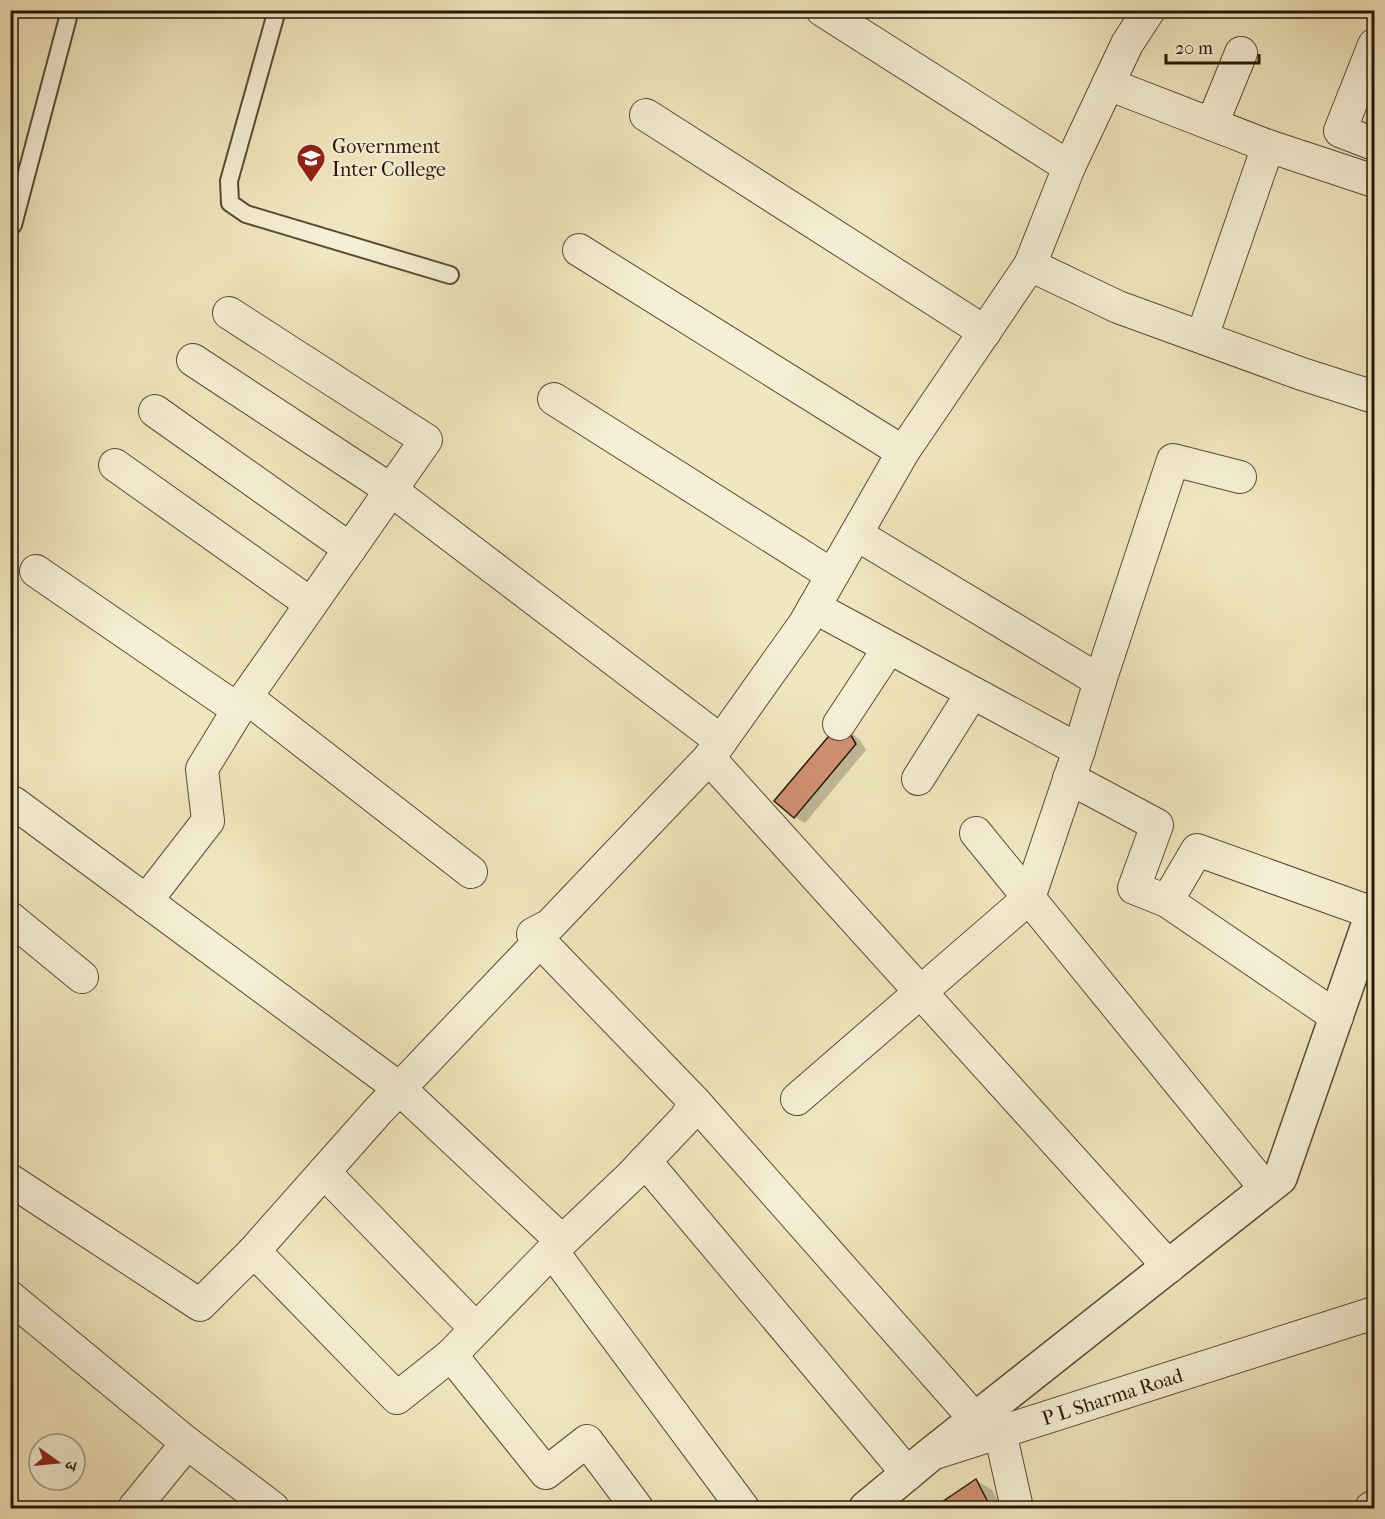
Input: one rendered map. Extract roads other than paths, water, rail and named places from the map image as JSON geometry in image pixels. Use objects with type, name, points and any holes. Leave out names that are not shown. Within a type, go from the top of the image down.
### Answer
[{"type":"street","points":[[822,10],[1069,167]]},
{"type":"street","points":[[1017,1509],[988,1426],[695,1102],[533,934],[550,925],[715,749],[805,623],[903,452],[1030,266],[1069,167],[1127,44],[1149,10]]},
{"type":"street","points":[[1374,45],[1340,131],[1374,144]]},
{"type":"street","points":[[1212,124],[1241,54]]},
{"type":"street","points":[[1108,84],[1269,146],[1374,181]]},
{"type":"street","points":[[645,115],[985,332]]},
{"type":"street","points":[[1202,337],[1269,146]]},
{"type":"street","points":[[579,250],[903,452]]},
{"type":"street","points":[[1030,266],[1118,307],[1302,374],[1374,397]]},
{"type":"street","points":[[146,901],[208,820],[202,769],[246,698],[426,440],[229,313]]},
{"type":"street","points":[[193,360],[391,490],[715,749],[921,992],[1169,1266]]},
{"type":"street","points":[[554,399],[832,575]]},
{"type":"street","points":[[155,411],[350,549]]},
{"type":"street","points":[[797,1099],[1029,898],[1173,460],[1240,477]]},
{"type":"street","points":[[115,465],[311,604]]},
{"type":"street","points":[[856,534],[1100,681]]},
{"type":"street","points":[[36,571],[234,707],[246,698]]},
{"type":"street","points":[[814,607],[972,693],[1158,825],[1134,888],[1167,901],[1337,1017]]},
{"type":"street","points":[[839,724],[890,648]]},
{"type":"street","points":[[918,778],[972,693]]},
{"type":"street","points":[[246,698],[471,873]]},
{"type":"street","points":[[10,807],[14,803],[399,1088],[557,1246],[743,1509]]},
{"type":"street","points":[[976,833],[1266,1190]]},
{"type":"street","points":[[866,1509],[920,1464],[988,1426],[1169,1266],[1280,1178],[1373,910],[1197,850],[1167,901]]},
{"type":"street","points":[[10,918],[82,977]]},
{"type":"street","points":[[10,1180],[200,1305],[254,1251],[399,1088],[540,941]]},
{"type":"street","points":[[254,1251],[397,1398],[451,1355],[557,1246],[645,1161],[685,1119],[695,1102]]},
{"type":"street","points":[[645,1161],[920,1464]]},
{"type":"street","points":[[324,1172],[476,1329]]},
{"type":"street","points":[[10,1297],[187,1443],[273,1509]]},
{"type":"street","name":"P L Sharma Road","points":[[988,1426],[1374,1313]]},
{"type":"street","points":[[451,1355],[546,1473],[587,1442],[637,1509]]},
{"type":"street","points":[[134,1509],[187,1443]]},
{"type":"lane","points":[[13,225],[70,10]]},
{"type":"lane","points":[[277,10],[229,180],[230,203],[246,214],[450,275]]},
{"type":"place","name":"Government Inter College","points":[[311,184]]}]
